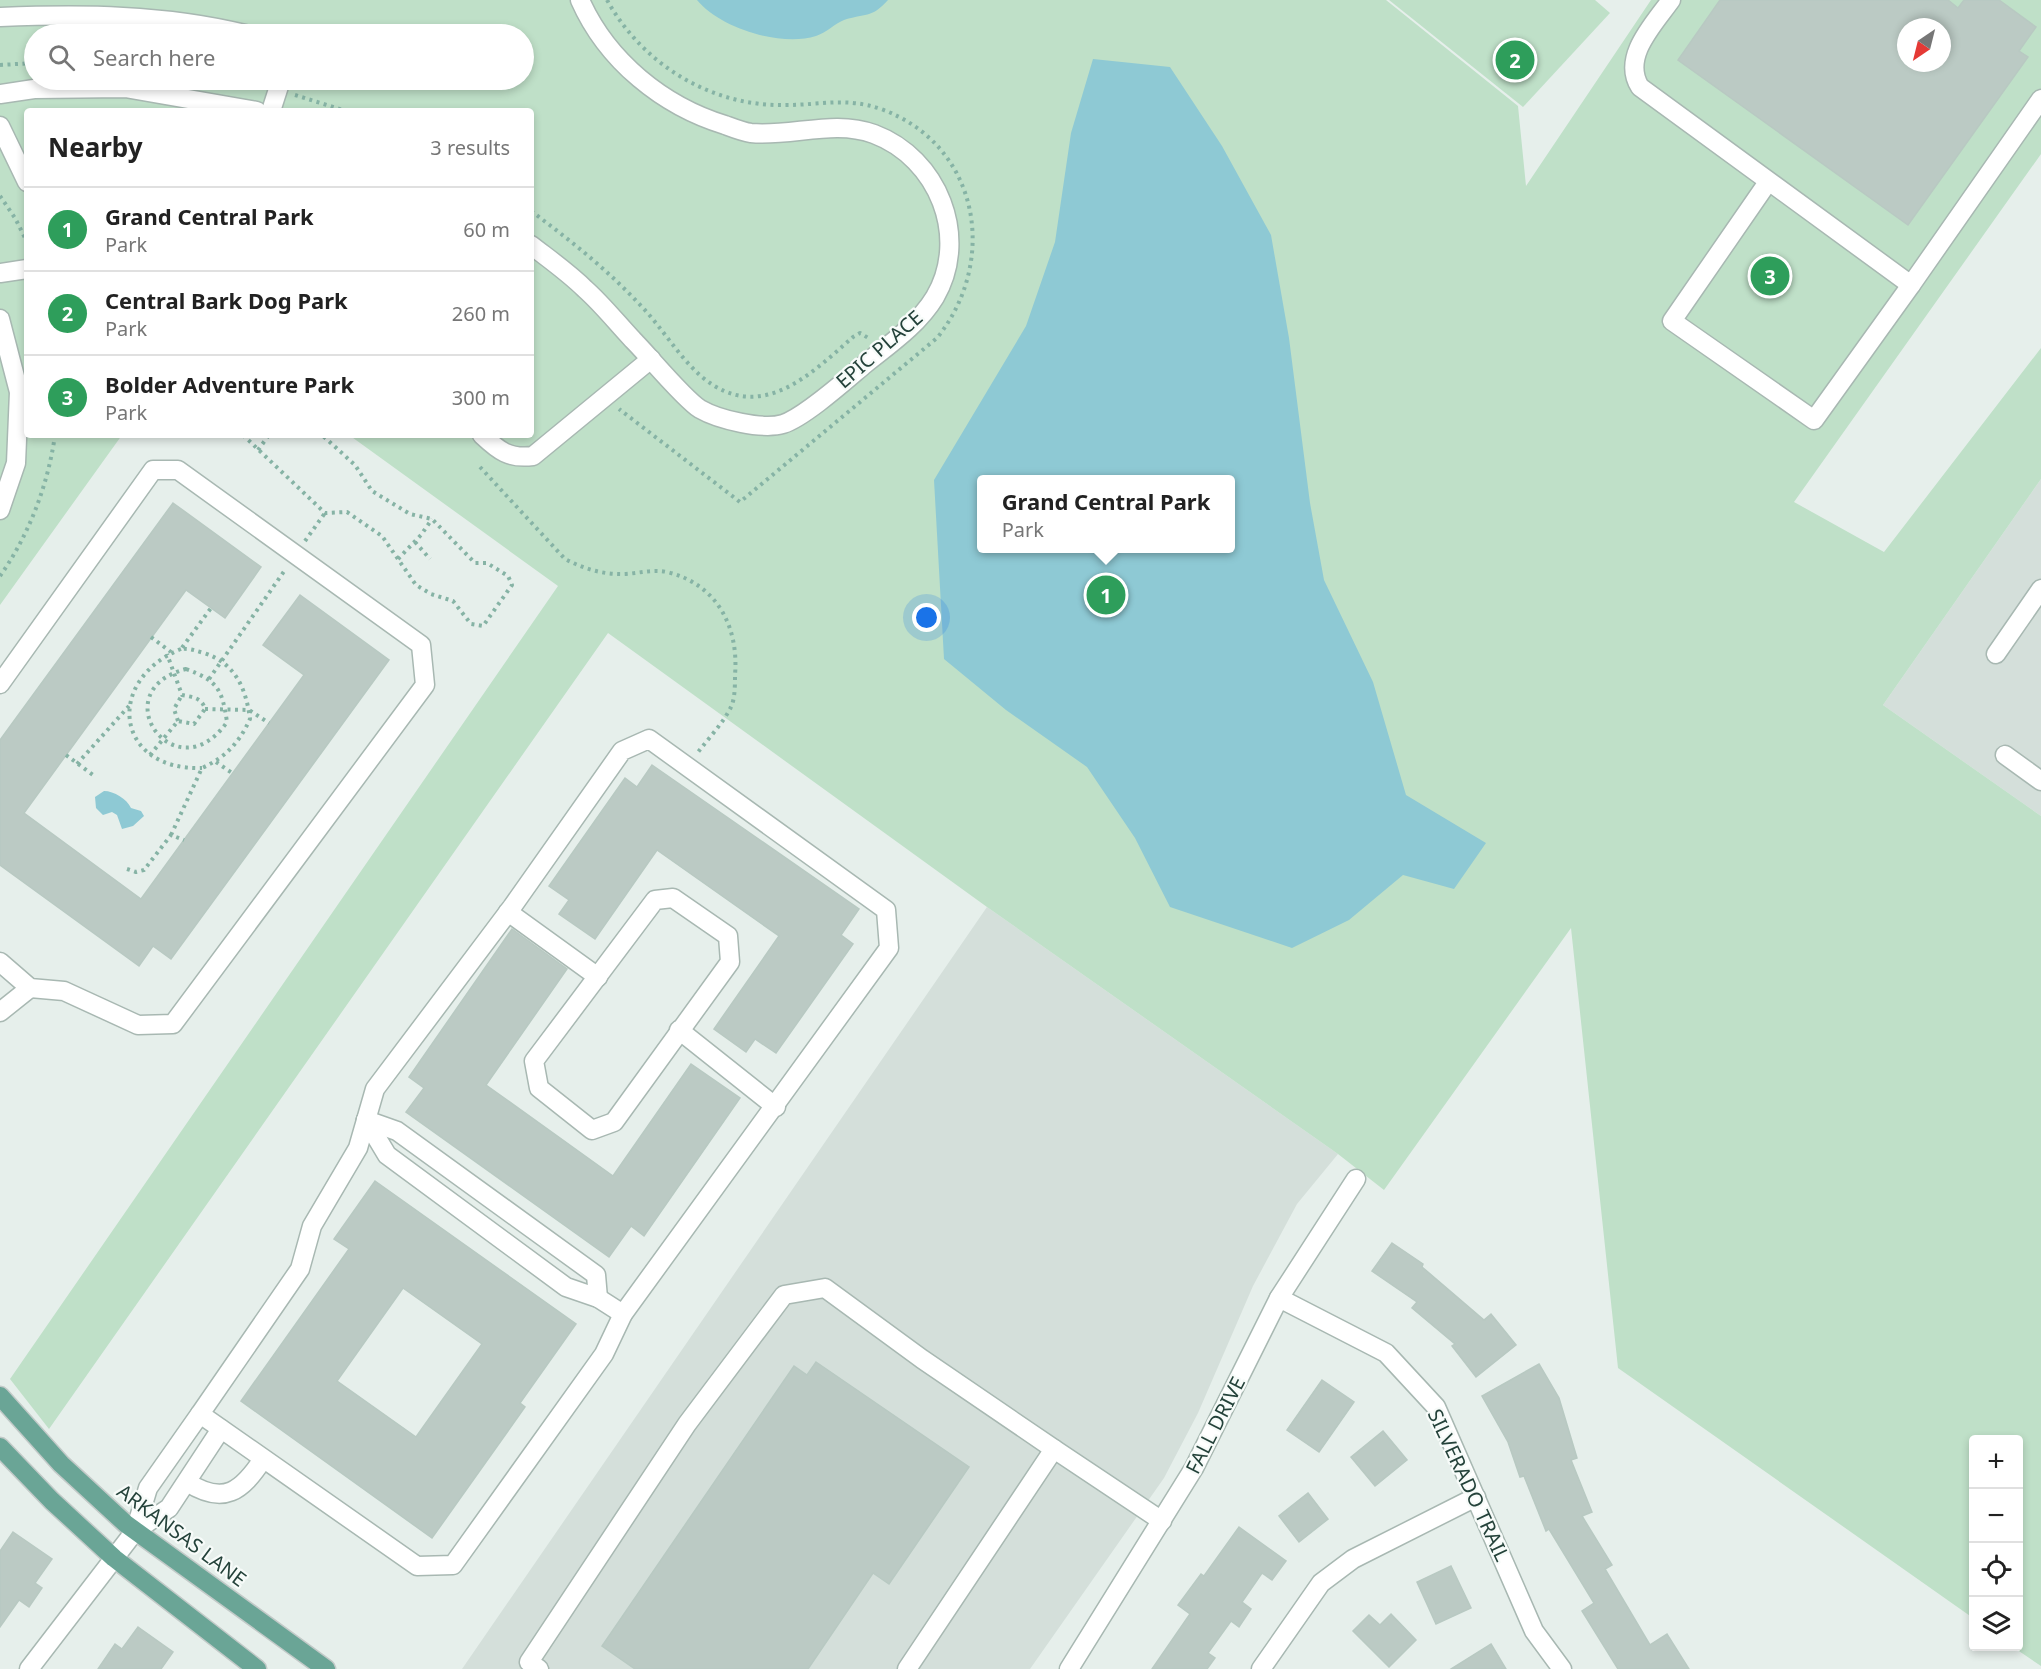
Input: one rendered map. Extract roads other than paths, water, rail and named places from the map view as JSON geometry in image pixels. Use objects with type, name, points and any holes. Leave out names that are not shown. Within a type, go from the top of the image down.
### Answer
[{"type":"main road","name":"ARKANSAS LANE","points":[[0,1396],[61,1464],[135,1531],[326,1669]]},
{"type":"main road","points":[[0,1447],[52,1502],[114,1558],[257,1669]]},
{"type":"street","name":"EPIC PLACE","points":[[534,247],[585,288],[700,408],[740,424],[783,424],[816,403],[880,352],[921,315],[935,297],[943,279],[950,248],[946,210],[927,173],[894,144],[872,133],[847,128],[750,133],[698,117],[651,88],[613,53],[587,16],[580,0]]},
{"type":"street","points":[[1671,0],[1640,44],[1634,64],[1635,80],[1647,94],[1911,285]]},
{"type":"street","points":[[0,17],[67,15],[146,18],[183,24]]},
{"type":"street","points":[[0,94],[27,90]]},
{"type":"street","points":[[136,90],[240,108]]},
{"type":"street","points":[[272,108],[278,90]]},
{"type":"street","points":[[1768,182],[1672,321],[1814,420],[2041,99]]},
{"type":"street","points":[[0,126],[24,176]]},
{"type":"street","points":[[0,273],[24,269]]},
{"type":"street","points":[[0,319],[19,392],[16,463],[0,510]]},
{"type":"street","points":[[485,438],[500,452],[516,458],[534,456],[651,359]]},
{"type":"street","points":[[0,684],[153,470],[178,470],[421,645],[425,685],[172,1024],[138,1025],[64,991],[30,988],[0,962]]},
{"type":"street","points":[[1996,654],[2041,589]]},
{"type":"street","points":[[135,1531],[148,1488],[300,1269],[312,1226],[358,1148],[375,1089],[508,912],[622,751],[649,739],[885,910],[889,948],[776,1107],[623,1314],[604,1354],[453,1565],[417,1566],[200,1414]]},
{"type":"street","points":[[2005,755],[2041,781]]},
{"type":"street","points":[[673,898],[728,936],[730,962],[679,1030],[614,1122],[592,1130],[539,1089],[534,1061],[655,900],[673,898]]},
{"type":"street","points":[[508,912],[598,976]]},
{"type":"street","points":[[0,1012],[30,988]]},
{"type":"street","points":[[679,1030],[776,1107]]},
{"type":"street","points":[[366,1120],[397,1131],[596,1275],[598,1298]]},
{"type":"street","points":[[366,1120],[387,1155],[566,1287],[598,1298],[623,1314]]},
{"type":"street","name":"FALL DRIVE","points":[[1069,1669],[1194,1468],[1279,1298],[1356,1179]]},
{"type":"street","points":[[531,1667],[687,1424],[784,1295],[825,1288],[922,1359],[1162,1521]]},
{"type":"street","name":"SILVERADO TRAIL","points":[[1279,1298],[1386,1353],[1436,1407],[1534,1631],[1562,1669]]},
{"type":"street","points":[[29,1669],[135,1531],[169,1508],[221,1429]]},
{"type":"street","points":[[907,1669],[1054,1449]]},
{"type":"street","points":[[188,1482],[206,1494],[228,1494],[249,1480],[263,1459]]},
{"type":"street","points":[[1261,1669],[1321,1583],[1353,1559],[1476,1497]]},
{"type":"water","points":[[697,0],[888,0],[872,13],[844,20],[820,35],[801,39],[785,39],[752,33],[735,27],[707,10]]},
{"type":"water","points":[[1093,59],[1170,67],[1222,146],[1271,235],[1289,338],[1310,503],[1324,580],[1373,682],[1406,795],[1486,843],[1454,889],[1403,875],[1349,920],[1292,948],[1170,907],[1135,838],[1087,767],[1006,710],[944,659],[934,480],[1026,326],[1055,242],[1071,133]]},
{"type":"water","points":[[104,791],[120,796],[131,808],[141,811],[144,816],[133,826],[122,829],[117,815],[112,812],[103,815],[96,808],[95,797]]},
{"type":"place","name":"Central Bark Dog Park","points":[[1515,60]]},
{"type":"place","name":"Bolder Adventure Park","points":[[1770,276]]},
{"type":"place","name":"Grand Central Park","points":[[1106,595]]}]
